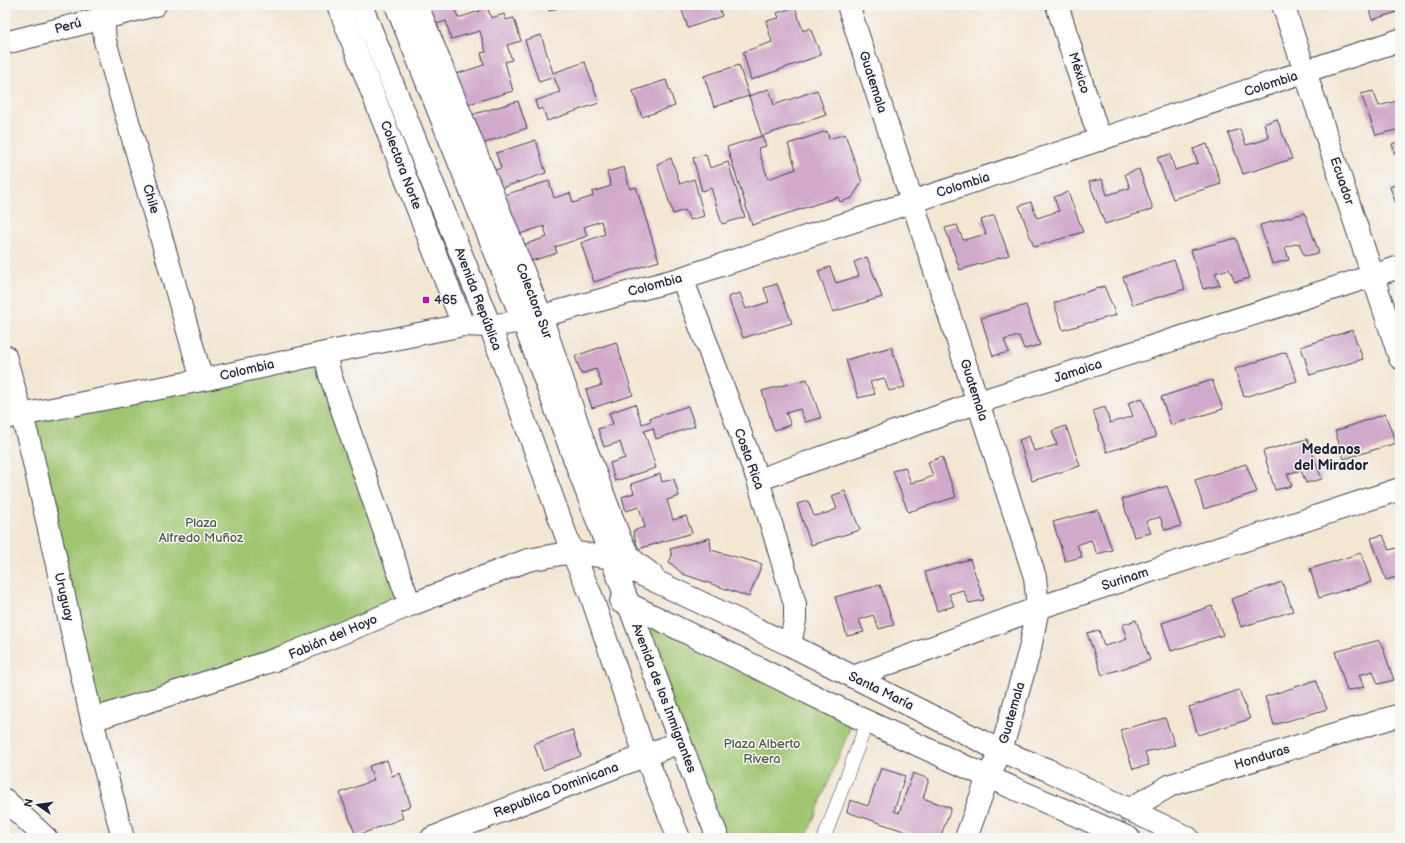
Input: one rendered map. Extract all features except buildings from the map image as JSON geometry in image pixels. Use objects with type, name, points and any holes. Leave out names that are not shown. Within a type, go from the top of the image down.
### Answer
[{"type":"street","name":"Perú","points":[[5,43],[155,5]]},
{"type":"street","name":"Colectora Norte","points":[[338,5],[463,325]]},
{"type":"street","name":"Avenida República","points":[[361,5],[490,326],[572,552],[591,595]]},
{"type":"street","points":[[396,5],[532,318],[611,558]]},
{"type":"street","name":"Colectora Sur","points":[[417,5],[532,318],[585,446],[620,538],[630,558],[665,586]]},
{"type":"street","name":"Guatemala","points":[[848,5],[1035,577],[1038,608],[1030,648],[1001,751],[988,777],[966,838]]},
{"type":"street","name":"México","points":[[1057,5],[1100,140]]},
{"type":"street","name":"Ecuador","points":[[1283,5],[1400,358]]},
{"type":"street","name":"Chile","points":[[103,17],[106,41],[202,380]]},
{"type":"street","name":"Colombia","points":[[13,416],[202,380],[463,325],[490,326],[532,318],[682,278],[1400,40]]},
{"type":"street","name":"Jamaica","points":[[758,480],[979,402],[1400,267]]},
{"type":"street","name":"Costa Rica","points":[[682,278],[758,480],[795,604],[795,620],[790,645]]},
{"type":"street","points":[[325,353],[330,375],[410,604]]},
{"type":"street","name":"Uruguay","points":[[5,356],[13,416],[123,838]]},
{"type":"street","name":"Surinam","points":[[853,677],[1038,608],[1400,489]]},
{"type":"street","name":"Santa María","points":[[572,552],[611,558],[632,570],[790,645],[1001,751],[1048,770],[1188,838]]},
{"type":"street","name":"Fabián del Hoyo","points":[[92,720],[283,657],[410,604],[528,560],[572,552]]},
{"type":"street","name":"Avenida de los Inmigrantes","points":[[611,558],[680,742],[718,838]]},
{"type":"street","points":[[591,595],[629,604],[868,722],[988,777],[1129,838]]},
{"type":"street","points":[[591,595],[645,755],[679,838]]},
{"type":"street","name":"Honduras","points":[[1128,810],[1171,785],[1400,714]]},
{"type":"street","name":"Republica Dominicana","points":[[432,838],[680,742]]},
{"type":"street","points":[[5,800],[46,838]]},
{"type":"lane","points":[[824,838],[868,722]]},
{"type":"green space","name":"Plaza Alfredo Muñoz","points":[[325,353],[410,605],[92,720],[22,415]]},
{"type":"green space","name":"Plaza Alberto Rivera","points":[[629,604],[855,716],[806,838],[718,838]]},
{"type":"place","name":"465","points":[[426,300]]},
{"type":"district","name":"Medanos del Mirador","points":[[1331,458]]}]
